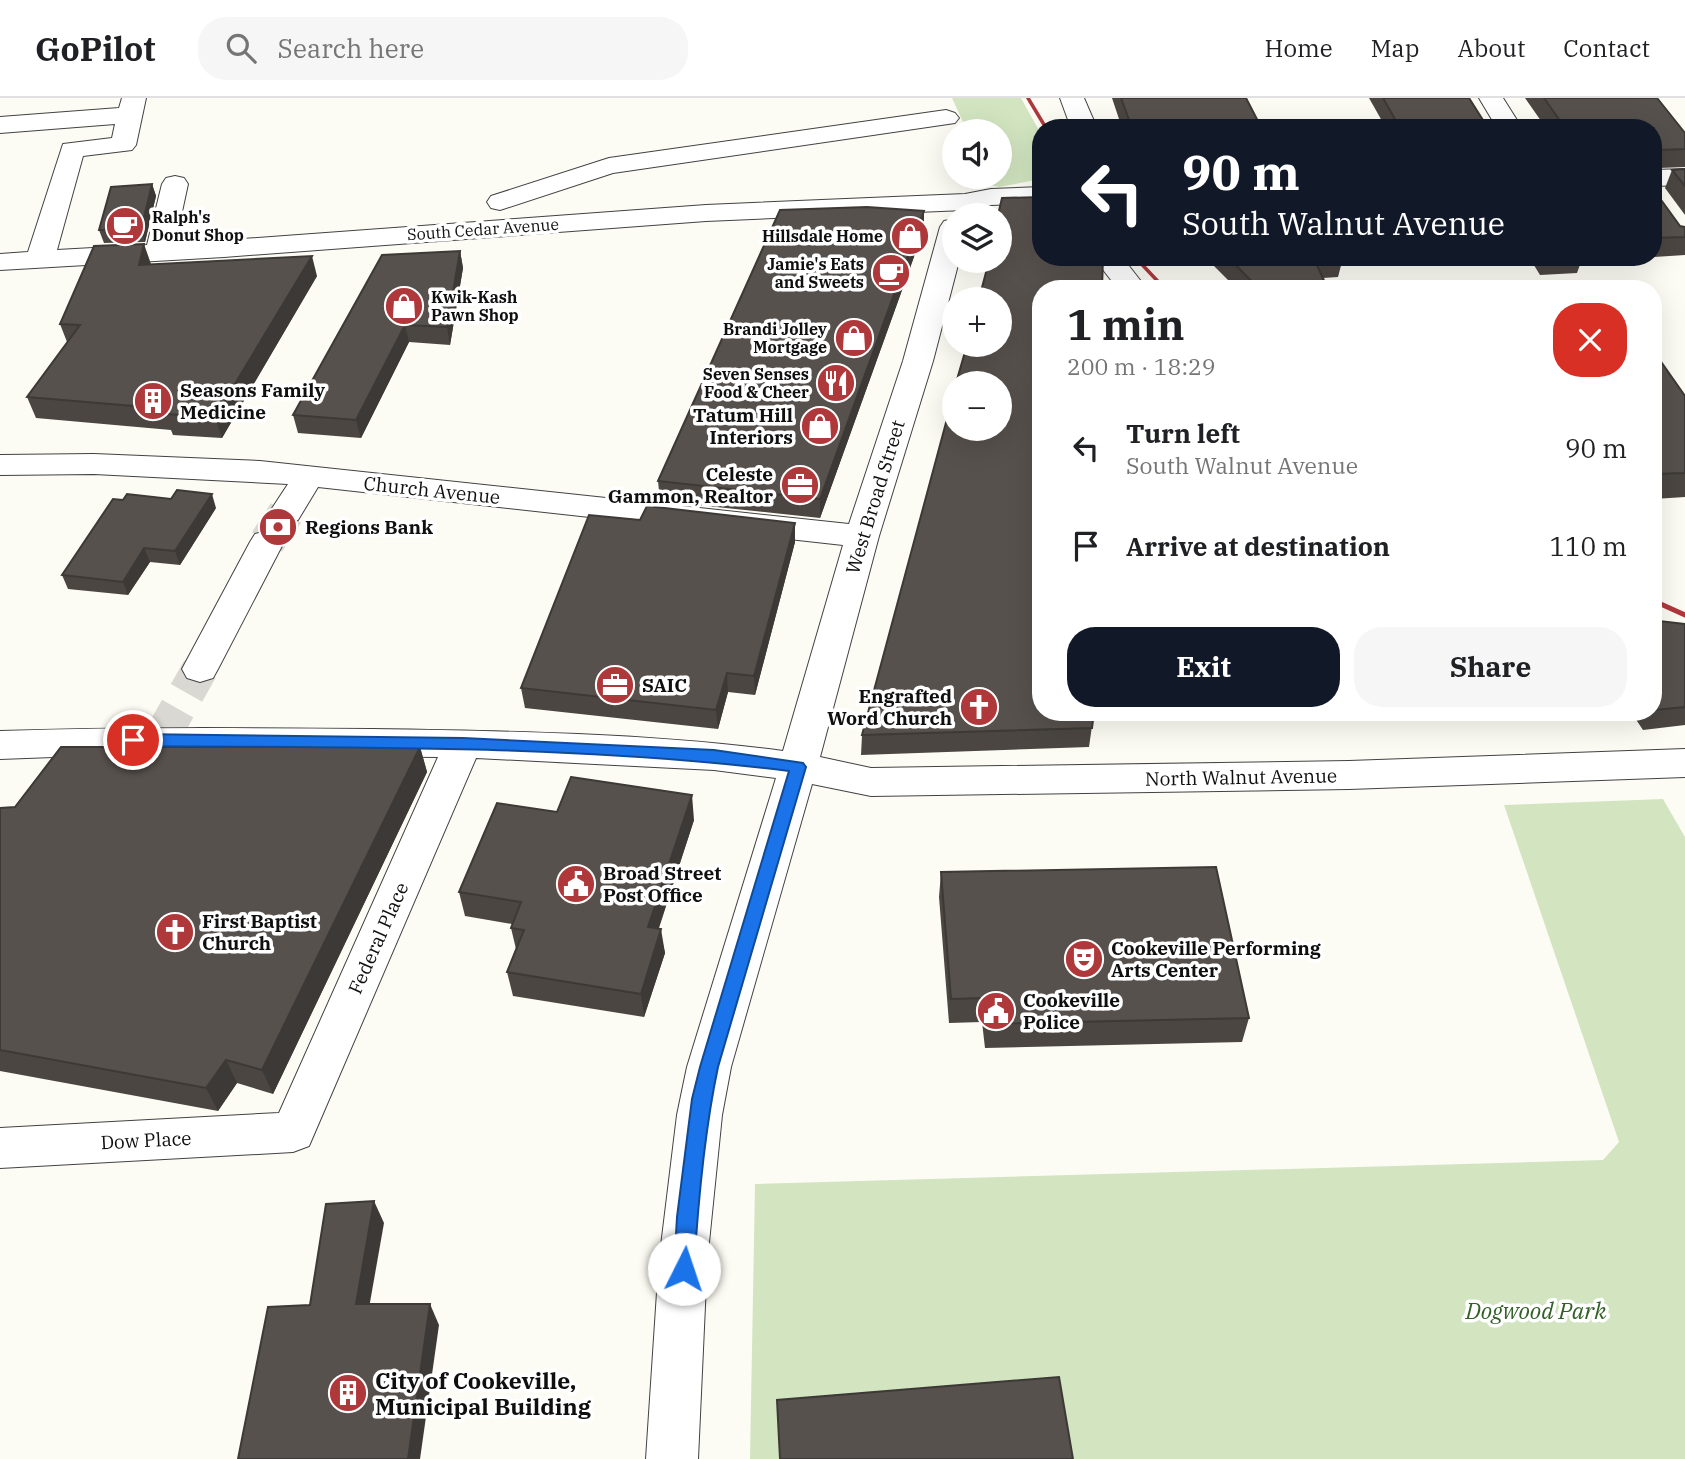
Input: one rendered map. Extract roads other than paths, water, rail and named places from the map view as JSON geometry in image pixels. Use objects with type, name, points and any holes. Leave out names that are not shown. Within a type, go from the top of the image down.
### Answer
[{"type":"street","points":[[1072,98],[1080,119]]},
{"type":"street","points":[[1491,98],[1504,119]]},
{"type":"street","points":[[0,125],[132,106],[123,145],[72,149],[40,260]]},
{"type":"street","points":[[500,202],[609,166],[945,118]]},
{"type":"street","points":[[1662,178],[1685,177]]},
{"type":"street","points":[[159,253],[175,184]]},
{"type":"street","name":"South Cedar Avenue","points":[[973,203],[1032,194]]},
{"type":"street","name":"South Cedar Avenue","points":[[0,262],[692,214],[942,206]]},
{"type":"street","points":[[1114,266],[1126,280]]},
{"type":"street","name":"West Broad Street","points":[[672,1459],[687,1217],[702,1099],[716,1041],[798,767],[862,536],[918,360],[942,271]]},
{"type":"street","name":"Church Avenue","points":[[0,465],[94,464],[260,471],[862,536]]},
{"type":"street","points":[[200,670],[277,527],[309,476]]},
{"type":"street","name":"North Walnut Avenue","points":[[0,745],[133,740],[463,744],[714,756],[798,767],[871,782],[1475,772],[1685,763]]},
{"type":"street","name":"Federal Place","points":[[293,1132],[463,744]]},
{"type":"street","points":[[1475,772],[1685,788]]},
{"type":"street","name":"Dow Place","points":[[0,1148],[293,1132]]},
{"type":"tunnel","points":[[267,542],[286,513]]},
{"type":"tunnel","points":[[160,740],[200,669]]},
{"type":"railway","points":[[1028,98],[1041,119]]},
{"type":"railway","points":[[1143,266],[1157,280]]},
{"type":"railway","points":[[1662,605],[1685,615]]},
{"type":"place","name":"Ralph's Donut Shop","points":[[125,226]]},
{"type":"place","name":"Hillsdale Home","points":[[910,236]]},
{"type":"place","name":"Jamie's Eats and Sweets","points":[[891,273]]},
{"type":"place","name":"Kwik-Kash Pawn Shop","points":[[404,306]]},
{"type":"place","name":"Brandi Jolley Mortgage","points":[[854,338]]},
{"type":"place","name":"Seven Senses Food & Cheer","points":[[836,383]]},
{"type":"place","name":"Seasons Family Medicine","points":[[153,401]]},
{"type":"place","name":"Tatum Hill Interiors","points":[[820,426]]},
{"type":"place","name":"Celeste Gammon, Realtor","points":[[800,485]]},
{"type":"place","name":"Regions Bank","points":[[278,527]]},
{"type":"place","name":"SAIC","points":[[615,685]]},
{"type":"place","name":"Engrafted Word Church","points":[[979,707]]},
{"type":"place","name":"Broad Street Post Office","points":[[576,884]]},
{"type":"place","name":"First Baptist Church","points":[[175,932]]},
{"type":"place","name":"Cookeville Performing Arts Center","points":[[1084,959]]},
{"type":"place","name":"Cookeville Police","points":[[996,1011]]},
{"type":"place","name":"City of Cookeville, Municipal Building","points":[[348,1393]]},
{"type":"park label","name":"Dogwood Park","points":[[1536,1310]]}]
